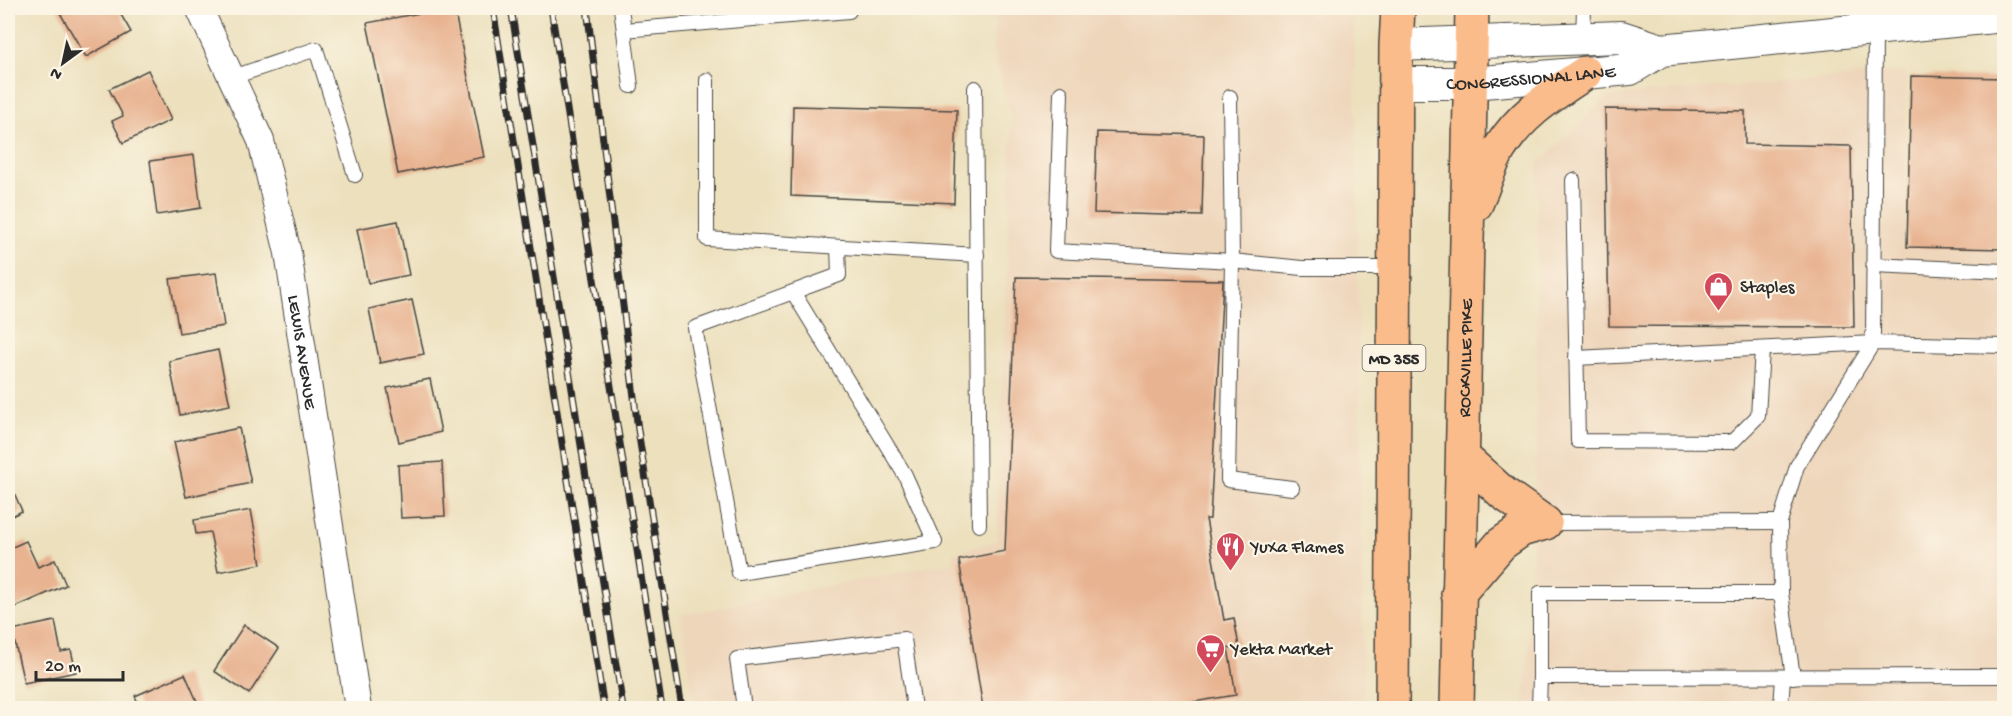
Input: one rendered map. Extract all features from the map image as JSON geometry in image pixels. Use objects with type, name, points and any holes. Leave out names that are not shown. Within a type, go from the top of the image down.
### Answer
[{"type":"main road","name":"MD 355","points":[[1392,708],[1398,8]]},
{"type":"main road","name":"ROCKVILLE PIKE","points":[[1457,708],[1472,8]]},
{"type":"main road","points":[[1468,225],[1499,149],[1519,123],[1541,102],[1585,73]]},
{"type":"main road","points":[[1464,458],[1503,493],[1545,523]]},
{"type":"main road","points":[[1458,594],[1501,544],[1521,530],[1545,523]]},
{"type":"street","name":"LEWIS AVENUE","points":[[199,8],[261,141],[288,253],[358,708]]},
{"type":"street","name":"CONGRESSIONAL LANE","points":[[1396,83],[1472,83],[1629,69],[1661,50],[1991,14]]},
{"type":"street","name":"CONGRESSIONAL LANE","points":[[1396,45],[1621,36],[1661,50]]},
{"type":"lane","points":[[621,8],[631,86]]},
{"type":"lane","points":[[1583,38],[1584,8]]},
{"type":"lane","points":[[624,30],[849,11]]},
{"type":"lane","points":[[1781,708],[1788,677],[1779,522],[1797,466],[1873,343],[1875,28]]},
{"type":"lane","points":[[232,77],[316,49],[355,176]]},
{"type":"lane","points":[[707,80],[707,239],[977,255]]},
{"type":"lane","points":[[975,88],[979,525]]},
{"type":"lane","points":[[1061,93],[1056,251],[1232,261],[1302,268],[1395,268]]},
{"type":"lane","points":[[1230,97],[1232,261],[1228,480],[1292,488]]},
{"type":"lane","points":[[1573,180],[1578,441],[1732,442],[1758,416],[1762,349]]},
{"type":"lane","points":[[792,292],[905,475],[935,542],[739,573],[695,328],[792,292],[839,275],[838,247]]},
{"type":"lane","points":[[1873,265],[2004,271]]},
{"type":"lane","points":[[1576,358],[1873,343],[2004,346]]},
{"type":"lane","points":[[1545,523],[1779,522]]},
{"type":"lane","points":[[1539,708],[1540,593],[1782,593]]},
{"type":"lane","points":[[744,708],[737,659],[904,639],[914,708]]},
{"type":"lane","points":[[1540,677],[2004,676]]},
{"type":"shaded area","points":[[995,8],[1354,8],[1364,708],[695,708],[681,615],[953,562],[954,553],[997,541],[1012,122],[993,49]]},
{"type":"shaded area","points":[[1906,72],[1907,246],[2004,249],[2004,708],[1522,708],[1527,679],[1536,449],[1537,165],[1608,96]]},
{"type":"building","points":[[57,8],[117,8],[131,32],[86,57]]},
{"type":"building","points":[[454,8],[484,157],[398,174],[367,23]]},
{"type":"building","points":[[148,70],[171,120],[123,143],[112,121],[123,116],[109,89]]},
{"type":"building","points":[[1911,76],[2004,78],[2004,249],[1907,247]]},
{"type":"building","points":[[793,106],[957,110],[954,203],[791,196]]},
{"type":"building","points":[[1605,109],[1745,111],[1745,144],[1851,146],[1854,327],[1609,326]]},
{"type":"building","points":[[1097,132],[1204,135],[1202,216],[1094,213]]},
{"type":"building","points":[[194,155],[201,208],[157,215],[150,161]]},
{"type":"building","points":[[398,221],[409,275],[368,283],[357,229]]},
{"type":"building","points":[[216,273],[224,326],[179,333],[170,279]]},
{"type":"building","points":[[1016,277],[1223,280],[1210,519],[1206,519],[1224,620],[1234,618],[1239,647],[1228,648],[1236,695],[1157,708],[983,708],[959,560],[1005,551]]},
{"type":"building","points":[[412,300],[424,354],[380,363],[369,309]]},
{"type":"building","points":[[218,350],[230,405],[180,415],[169,361]]},
{"type":"building","points":[[430,379],[441,432],[399,442],[387,388]]},
{"type":"building","points":[[239,428],[251,483],[186,497],[174,442]]},
{"type":"building","points":[[442,462],[445,516],[401,518],[398,465]]},
{"type":"building","points":[[8,479],[22,511],[8,518]]},
{"type":"building","points":[[251,510],[261,564],[218,572],[210,532],[196,534],[194,520]]},
{"type":"building","points":[[26,541],[38,567],[55,560],[66,585],[9,610],[8,549]]},
{"type":"building","points":[[55,621],[61,652],[71,650],[76,672],[24,683],[12,630]]},
{"type":"building","points":[[244,625],[279,648],[249,694],[214,671]]},
{"type":"building","points":[[185,674],[200,708],[140,708],[135,696]]},
{"type":"railway","points":[[493,8],[604,708]]},
{"type":"railway","points":[[511,8],[623,708]]},
{"type":"railway","points":[[551,8],[662,708]]},
{"type":"railway","points":[[587,8],[638,430],[682,708]]},
{"type":"place","name":"Staples","points":[[1719,312]]},
{"type":"place","name":"YuXa Flames","points":[[1230,572]]},
{"type":"place","name":"Yekta Market","points":[[1210,674]]}]
